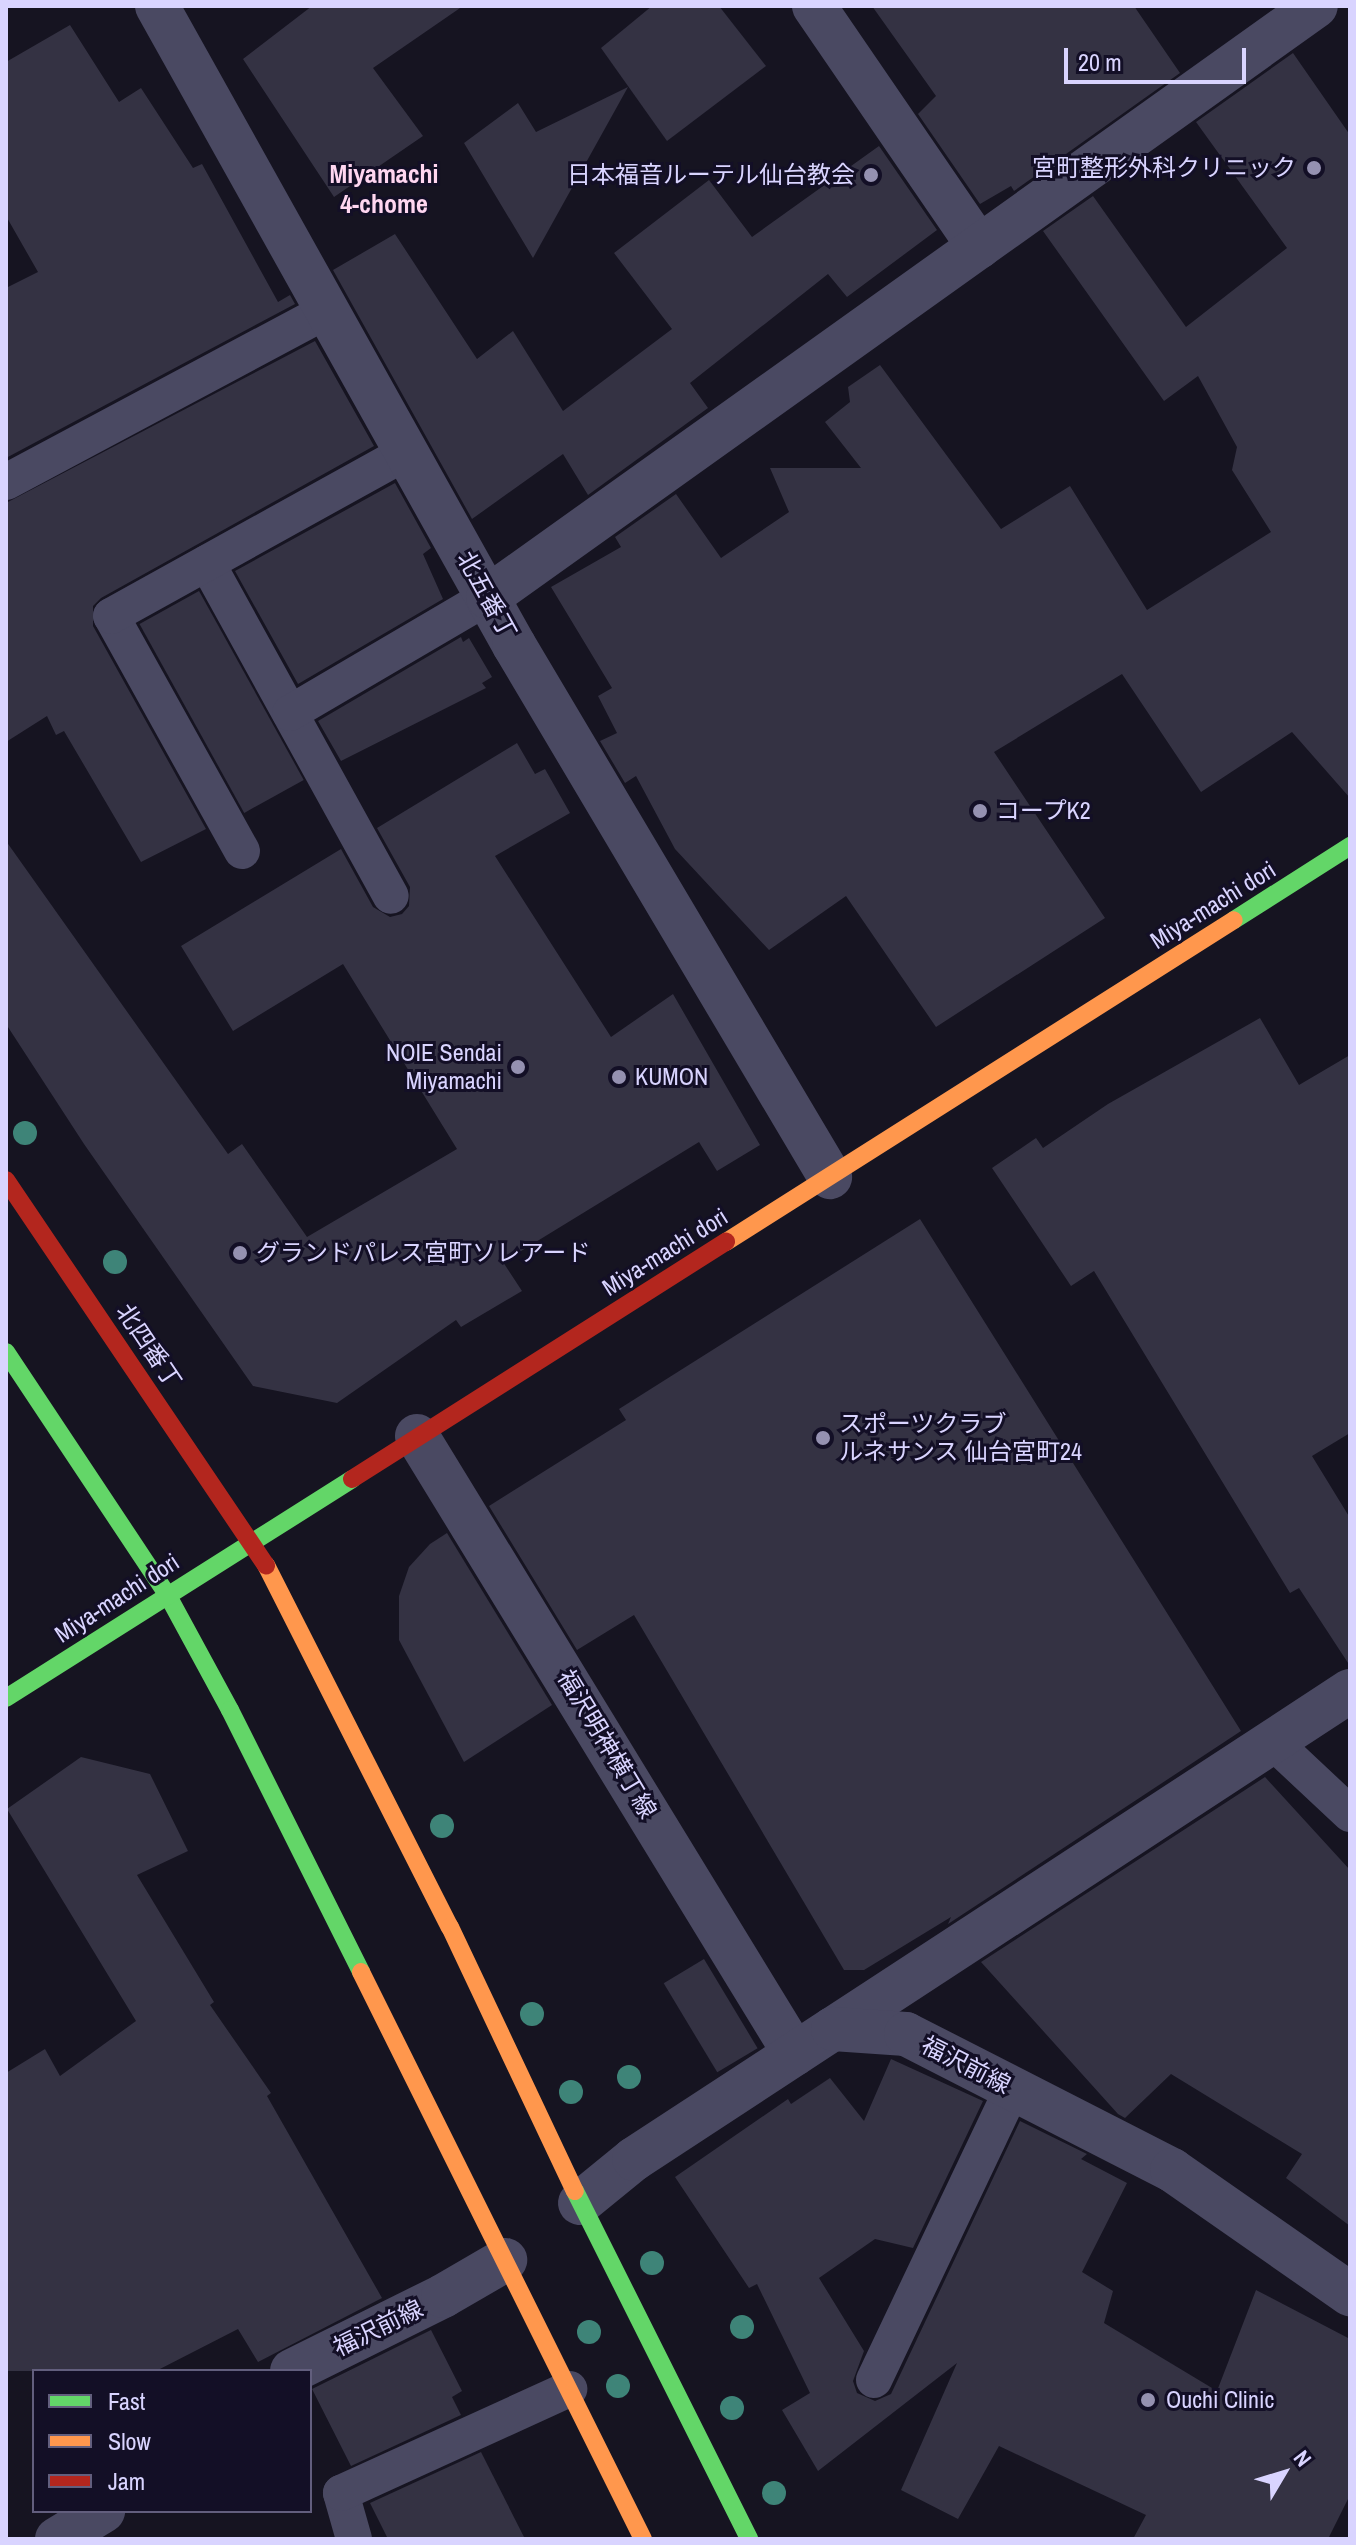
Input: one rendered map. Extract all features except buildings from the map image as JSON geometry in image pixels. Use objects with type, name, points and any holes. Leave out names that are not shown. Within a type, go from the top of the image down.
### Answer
[{"type":"street","name":"北五番丁","points":[[157,6],[488,597],[830,1177]]},
{"type":"street","points":[[814,6],[979,247]]},
{"type":"street","points":[[488,597],[1316,6]]},
{"type":"street","name":"Miya-machi dori","points":[[6,1698],[1350,846]]},
{"type":"street","name":"北四番丁","points":[[6,1180],[252,1540],[450,1927],[580,2203],[749,2539]]},
{"type":"street","points":[[6,1352],[167,1594],[230,1710],[569,2389],[636,2537]]},
{"type":"street","name":"福沢明神横丁線","points":[[417,1436],[795,2054]]},
{"type":"street","points":[[580,2203],[634,2159],[1350,1691]]},
{"type":"street","name":"福沢前線","points":[[833,2029],[906,2034],[1172,2170],[1350,2294]]},
{"type":"street","name":"福沢前線","points":[[296,2369],[443,2296],[505,2260]]},
{"type":"street","points":[[57,2539],[100,2513]]},
{"type":"lane","points":[[6,482],[328,310]]},
{"type":"lane","points":[[242,851],[111,616],[407,452]]},
{"type":"lane","points":[[207,563],[391,896]]},
{"type":"lane","points":[[290,713],[488,597]]},
{"type":"lane","points":[[1272,1741],[1350,1814]]},
{"type":"lane","points":[[874,2380],[1012,2089]]},
{"type":"lane","points":[[354,2539],[341,2493],[569,2389]]},
{"type":"traffic: fast","points":[[1234,920],[1350,846]]},
{"type":"traffic: fast","points":[[6,1352],[167,1594],[230,1710],[361,1972]]},
{"type":"traffic: fast","points":[[6,1698],[352,1479]]},
{"type":"traffic: fast","points":[[575,2191],[749,2539]]},
{"type":"traffic: slow","points":[[726,1242],[1234,920]]},
{"type":"traffic: slow","points":[[266,1565],[450,1927],[575,2191]]},
{"type":"traffic: slow","points":[[361,1972],[643,2539]]},
{"type":"traffic: jam","points":[[6,1180],[266,1565]]},
{"type":"traffic: jam","points":[[352,1479],[726,1242]]},
{"type":"place","name":"宮町整形外科クリニック","points":[[1314,168]]},
{"type":"place","name":"日本福音ルーテル仙台教会","points":[[871,175]]},
{"type":"place","name":"コープK2","points":[[980,811]]},
{"type":"place","name":"NOIE Sendai Miyamachi","points":[[518,1067]]},
{"type":"place","name":"KUMON","points":[[619,1077]]},
{"type":"place","name":"グランドパレス宮町ソレアード","points":[[240,1253]]},
{"type":"place","name":"スポーツクラブ ルネサンス 仙台宮町24","points":[[823,1438]]},
{"type":"place","name":"Ouchi Clinic","points":[[1148,2400]]},
{"type":"district","name":"Miyamachi 4-chome","points":[[384,189]]}]
